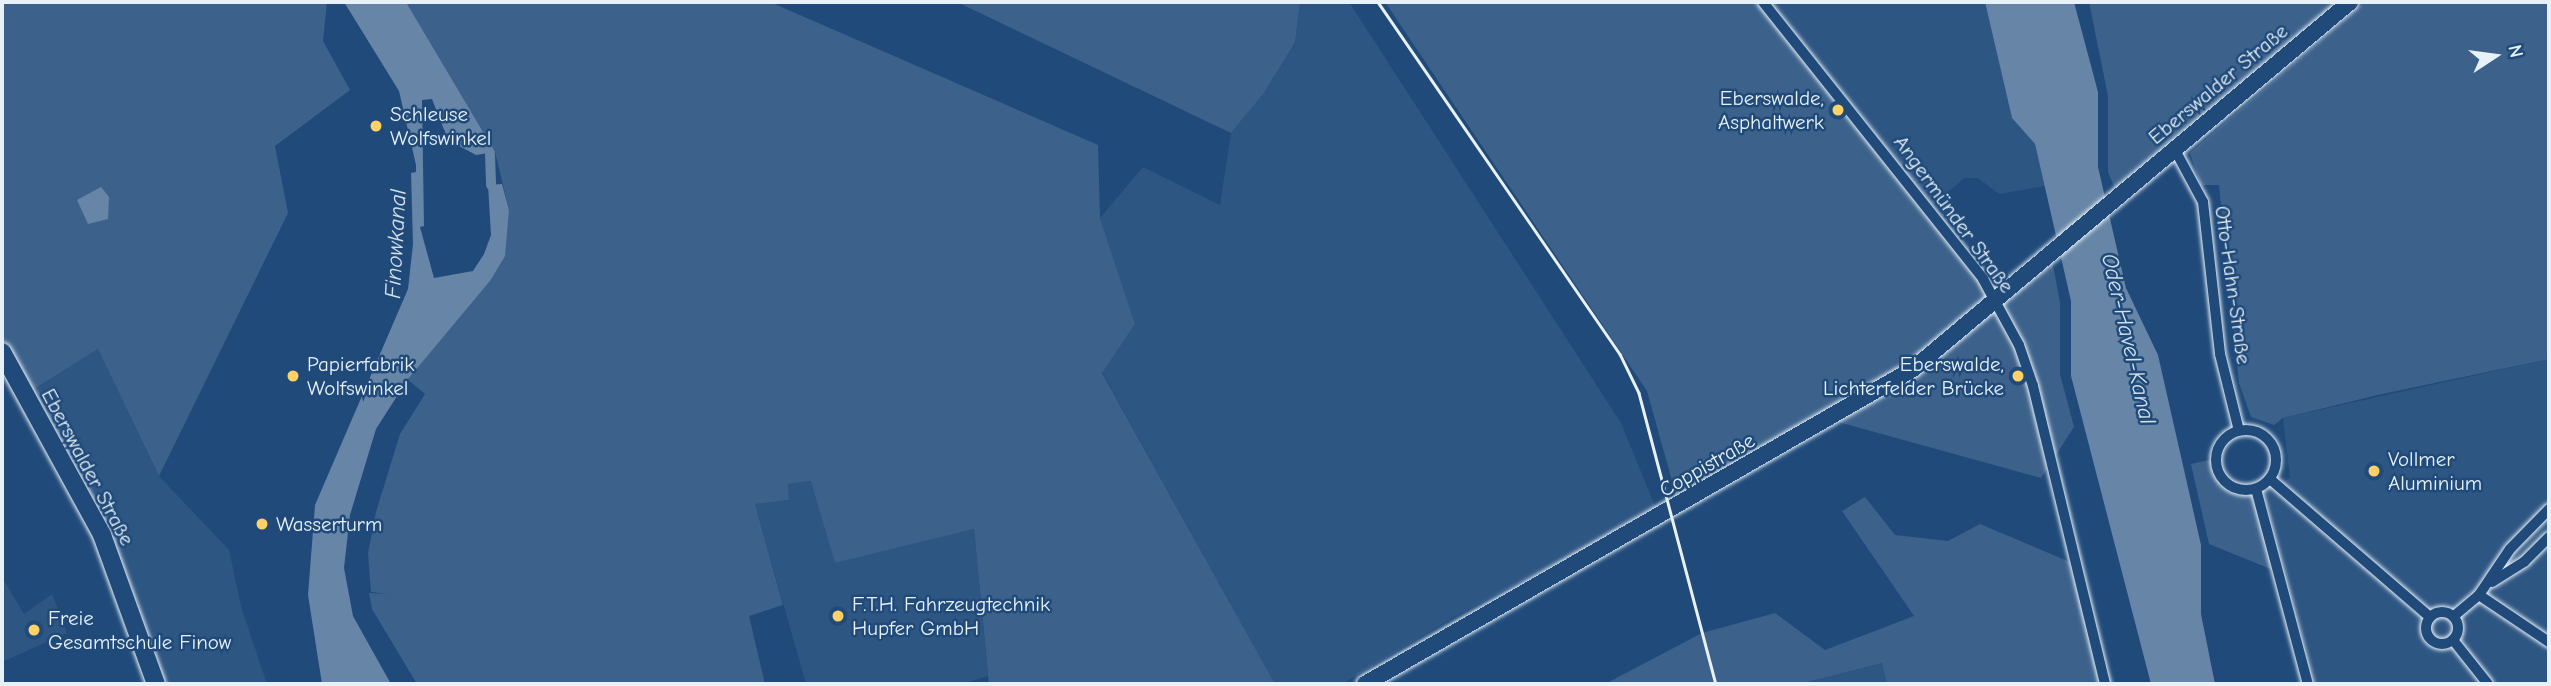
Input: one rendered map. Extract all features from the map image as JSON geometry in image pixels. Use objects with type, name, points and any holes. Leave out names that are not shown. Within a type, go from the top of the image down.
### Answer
[{"type":"main road","name":"Eberswalder Straße","points":[[2051,255],[2350,2]]},
{"type":"main road","name":"Coppistraße","points":[[1365,684],[1870,397],[1922,363],[2051,255]]},
{"type":"main road","name":"Eberswalder Straße","points":[[2,352],[102,535],[156,684]]},
{"type":"street","name":"Angermünder Straße","points":[[1763,2],[1929,209],[1996,302],[2019,345],[2033,386],[2105,684]]},
{"type":"street","name":"Otto-Hahn-Straße","points":[[2175,150],[2203,202],[2220,354],[2239,431]]},
{"type":"street","points":[[2239,431],[2258,432],[2272,444],[2276,462],[2270,479],[2256,489],[2237,489],[2218,468],[2223,441],[2239,431]]},
{"type":"street","points":[[2270,479],[2430,617]]},
{"type":"street","points":[[2256,489],[2308,684]]},
{"type":"street","points":[[2454,616],[2489,584],[2510,549],[2549,509]]},
{"type":"street","points":[[2489,584],[2524,562],[2549,537]]},
{"type":"street","points":[[2479,595],[2549,642]]},
{"type":"street","points":[[2443,611],[2454,616],[2458,629],[2453,640],[2443,644],[2431,639],[2426,627],[2430,617],[2443,611]]},
{"type":"street","points":[[2453,640],[2488,684]]},
{"type":"shaded area","points":[[2,2],[327,2],[323,41],[350,90],[275,146],[288,213],[159,476],[98,349],[31,391],[2,337]]},
{"type":"shaded area","points":[[406,2],[770,2],[1098,145],[1100,218],[1135,324],[1102,373],[1275,684],[989,684],[974,529],[835,563],[811,481],[788,484],[789,500],[755,504],[783,605],[749,616],[765,684],[417,684],[372,609],[369,593],[388,594],[371,592],[368,553],[376,512],[400,434],[425,394],[407,379],[490,281],[509,210],[495,152]]},
{"type":"shaded area","points":[[957,2],[1300,2],[1295,43],[1264,93],[1231,133]]},
{"type":"shaded area","points":[[1300,2],[1349,2],[1621,423],[1657,511],[1453,617],[1342,684],[1275,684],[1102,372],[1135,324],[1100,218],[1143,167],[1220,205],[1231,133],[1264,93],[1295,44]]},
{"type":"shaded area","points":[[1385,2],[1758,2],[1996,302],[2051,255],[2060,302],[2060,374],[2074,427],[2041,478],[1831,420],[1679,506],[1647,391]]},
{"type":"shaded area","points":[[1758,2],[1985,2],[2012,118],[2035,144],[2045,186],[1999,194],[1978,178],[1964,178],[1929,209]]},
{"type":"shaded area","points":[[2089,2],[2343,2],[2117,193],[2108,172],[2108,96]]},
{"type":"shaded area","points":[[2365,2],[2549,2],[2549,359],[2382,394],[2283,418],[2274,425],[2251,417],[2239,383],[2219,185],[2201,185],[2190,153]]},
{"type":"shaded area","points":[[98,349],[159,476],[229,550],[241,606],[267,684],[163,684],[109,534],[31,391]]},
{"type":"shaded area","points":[[2549,359],[2549,684],[2316,684],[2264,492],[2290,478],[2283,418]]},
{"type":"shaded area","points":[[2213,459],[2212,468],[2228,492],[2253,495],[2273,570],[2209,544],[2191,464]]},
{"type":"shaded area","points":[[812,481],[835,563],[974,529],[988,676],[962,684],[806,684],[755,504],[789,500],[788,484]]},
{"type":"shaded area","points":[[1865,497],[1895,535],[1948,541],[1980,524],[2070,562],[2101,684],[1887,684],[1882,663],[1800,684],[1605,684],[1702,633],[1775,613],[1825,650],[1914,616],[1842,511]]},
{"type":"shaded area","name":"Freie Gesamtschule Finow","points":[[2,577],[24,614],[52,594],[67,633],[2,662]]},
{"type":"shaded area","points":[[1882,663],[1887,684],[1800,684]]},
{"type":"water","points":[[344,2],[406,2],[495,152],[476,155],[448,140],[432,99],[422,100],[424,226],[420,227],[434,278],[473,271],[484,254],[491,235],[488,185],[502,184],[509,210],[505,256],[490,281],[408,379],[376,429],[350,515],[344,568],[353,616],[391,684],[322,684],[308,595],[315,505],[408,289],[413,244],[411,173],[416,172],[416,165],[399,91]]},
{"type":"water","name":"Oder-Havel-Kanal","points":[[1985,2],[2074,2],[2098,92],[2098,167],[2126,288],[2158,355],[2201,545],[2201,614],[2215,684],[2151,684],[2071,376],[2071,301],[2035,144],[2012,118]]},
{"type":"water","points":[[101,187],[109,197],[108,219],[88,224],[77,200]]},
{"type":"waterway","points":[[490,154],[491,185]]},
{"type":"railway","points":[[1378,2],[1620,354],[1639,393],[1716,684]]},
{"type":"place","name":"Eberswalde, Asphaltwerk","points":[[1838,110]]},
{"type":"place","name":"Schleuse Wolfswinkel","points":[[376,126]]},
{"type":"place","name":"Papierfabrik Wolfswinkel","points":[[293,376]]},
{"type":"place","name":"Eberswalde, Lichterfelder Brücke","points":[[2018,376]]},
{"type":"place","name":"Vollmer Aluminium","points":[[2374,471]]},
{"type":"place","name":"Wasserturm","points":[[262,524]]},
{"type":"place","name":"F.T.H. Fahrzeugtechnik Hupfer GmbH","points":[[838,616]]},
{"type":"place","name":"Freie Gesamtschule Finow","points":[[34,630]]},
{"type":"water label","name":"Finowkanal","points":[[396,244]]}]
